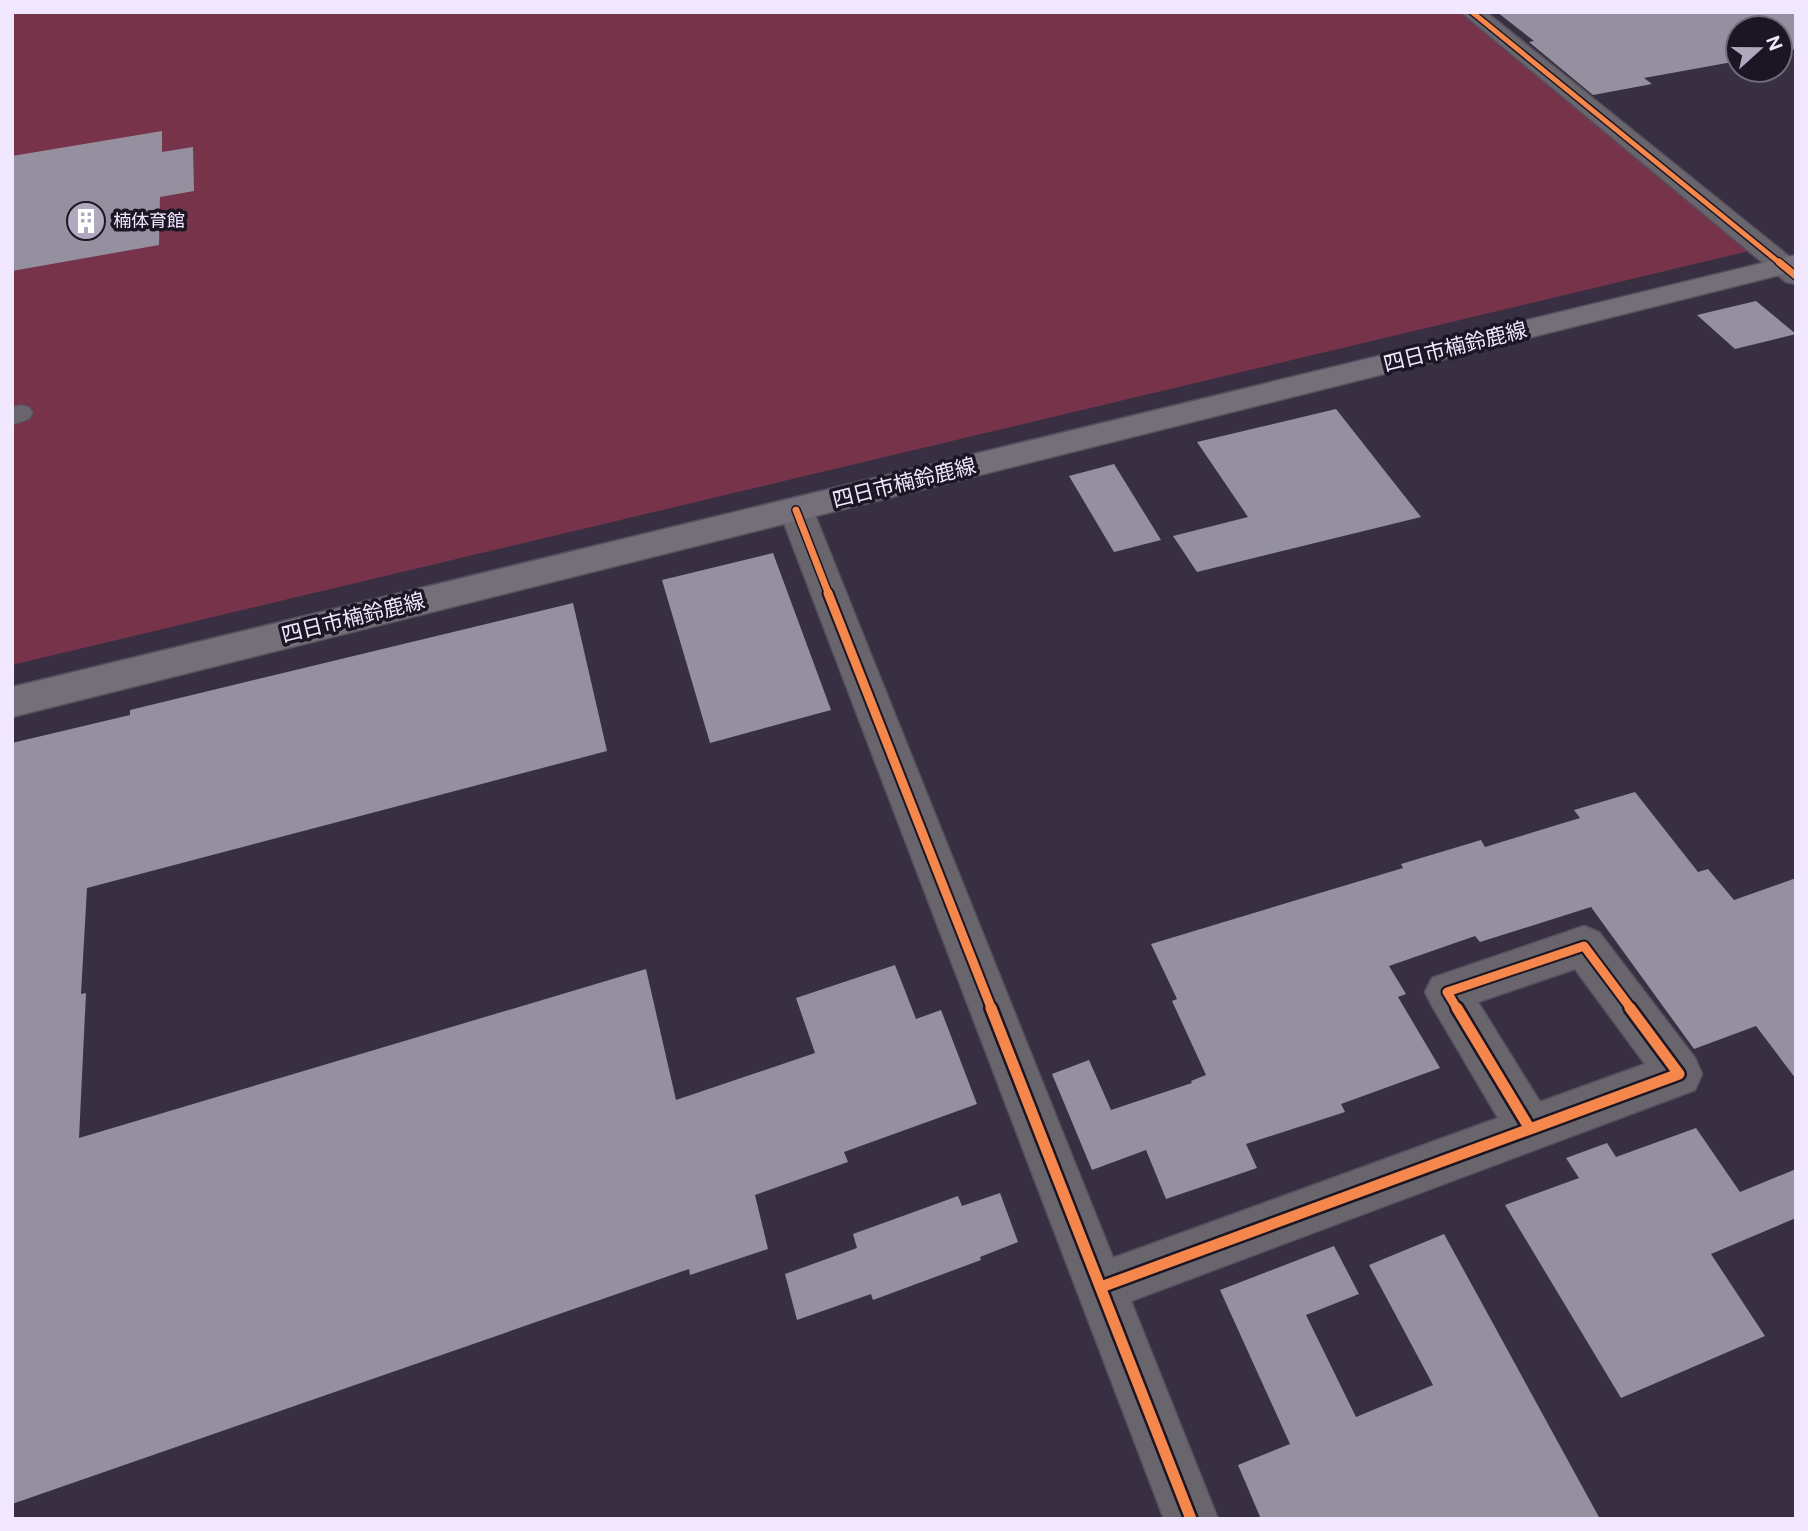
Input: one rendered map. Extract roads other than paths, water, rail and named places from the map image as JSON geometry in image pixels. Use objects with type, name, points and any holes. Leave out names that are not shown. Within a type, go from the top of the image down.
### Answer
[{"type":"main road","name":"四日市楠鈴鹿線","points":[[12,702],[1792,268]]},
{"type":"street","points":[[1472,12],[1792,268]]},
{"type":"street","points":[[796,510],[1191,1519]]},
{"type":"street","points":[[1101,1287],[1531,1130],[1679,1074],[1584,946],[1447,992],[1531,1130]]},
{"type":"place","name":"楠体育館","points":[[86,221]]}]
